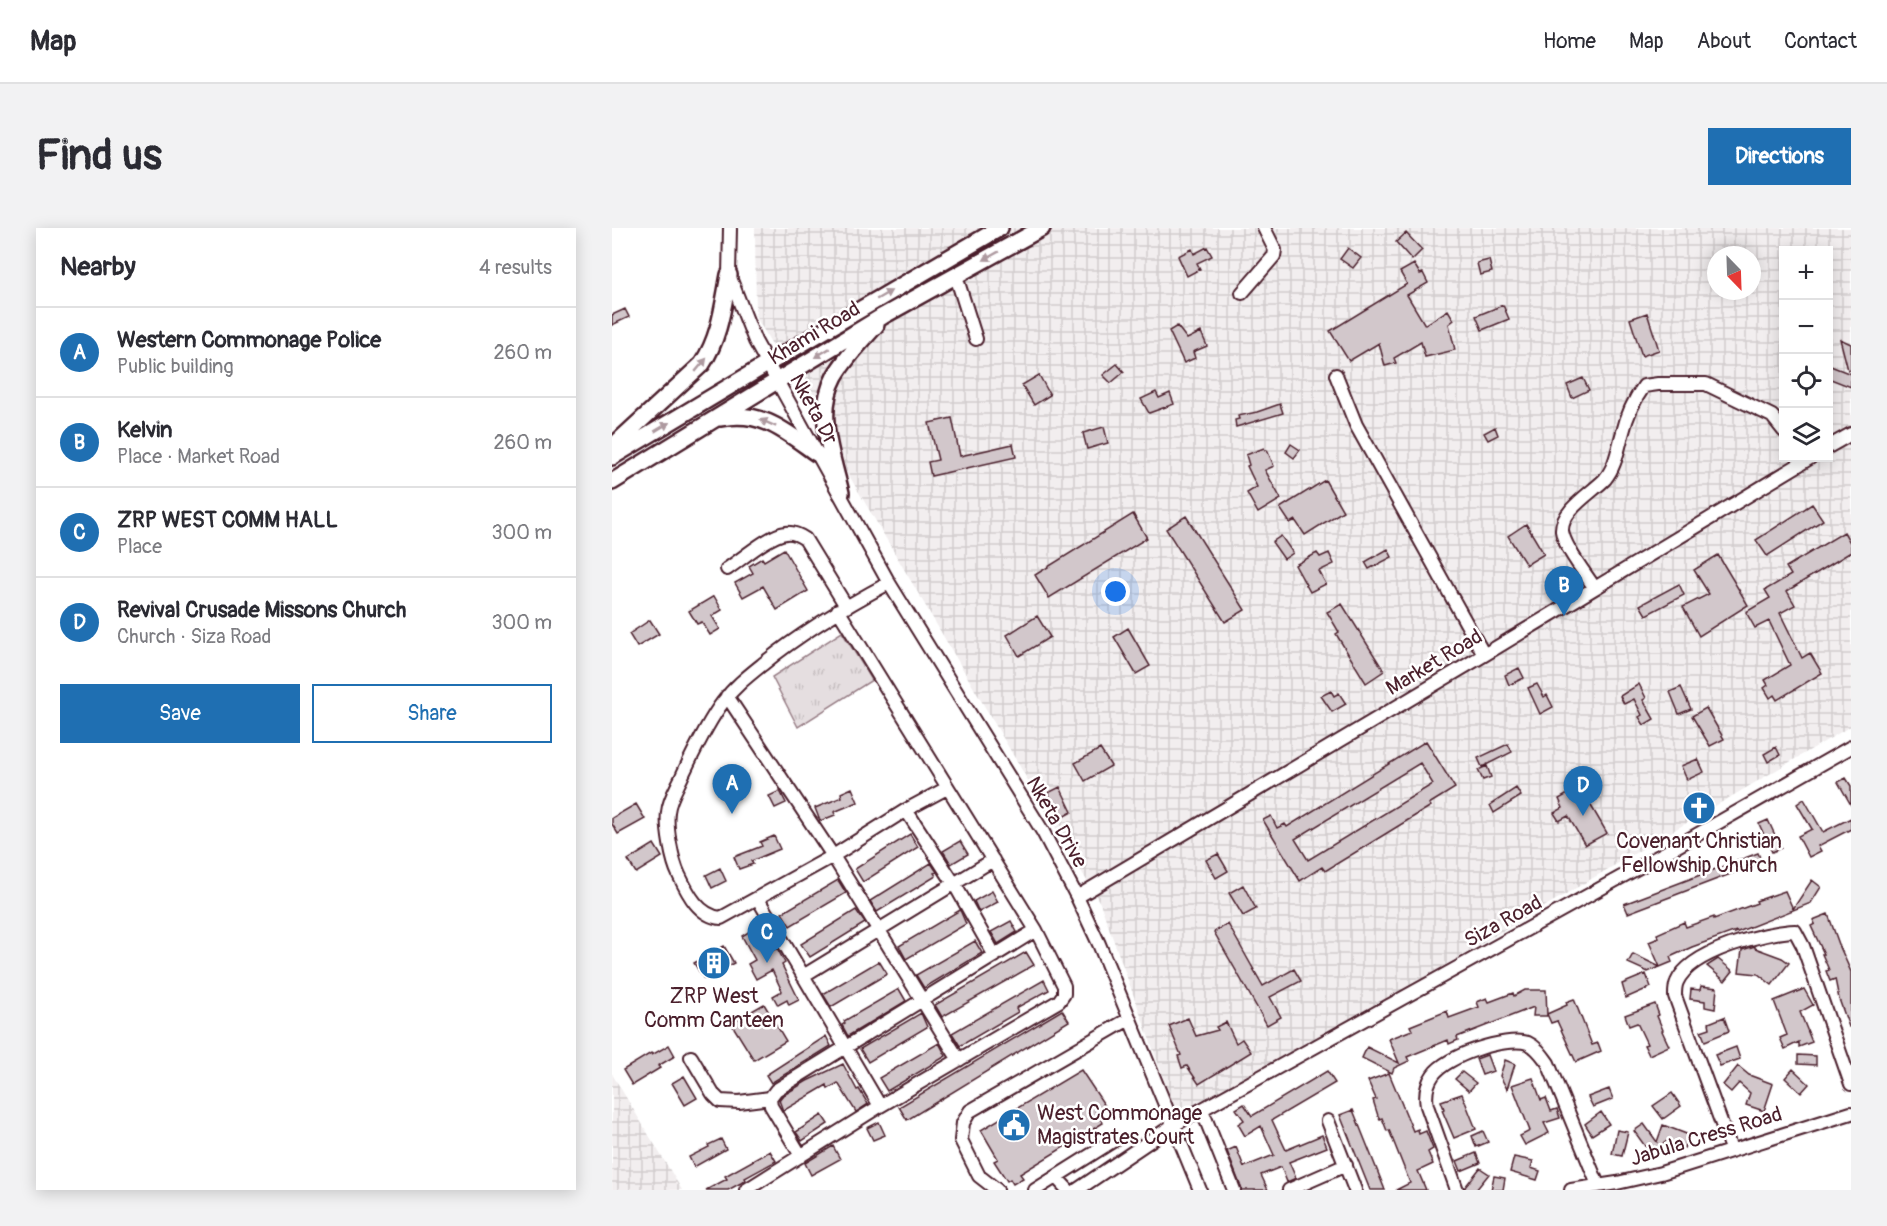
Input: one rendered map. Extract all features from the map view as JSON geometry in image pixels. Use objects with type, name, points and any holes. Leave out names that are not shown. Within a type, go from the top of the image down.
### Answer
[{"type":"main road","name":"Khami Road","points":[[612,457],[1000,228]]},
{"type":"main road","name":"Khami Road","points":[[612,482],[884,316],[1042,228]]},
{"type":"main road","points":[[612,447],[702,364],[713,348],[729,275]]},
{"type":"main road","points":[[841,494],[824,420],[828,393],[842,366],[884,316]]},
{"type":"main road","points":[[713,420],[738,415],[752,416],[782,429],[816,453]]},
{"type":"street","points":[[729,275],[730,228]]},
{"type":"street","points":[[1242,293],[1275,256],[1275,250],[1264,228]]},
{"type":"street","name":"Nketa Dr","points":[[729,275],[755,341],[841,494]]},
{"type":"street","points":[[956,276],[976,339]]},
{"type":"street","points":[[1336,375],[1356,424],[1484,655]]},
{"type":"street","points":[[1594,587],[1568,546],[1562,530],[1566,518],[1582,497],[1605,478],[1614,465],[1623,429],[1635,398],[1644,386],[1706,384],[1772,416],[1779,425]]},
{"type":"street","points":[[1833,444],[1851,434]]},
{"type":"street","name":"Market Road","points":[[1077,897],[1484,655],[1799,462]]},
{"type":"street","name":"Nketa Drive","points":[[841,494],[889,582],[1043,832],[1077,897],[1099,944],[1200,1190]]},
{"type":"street","points":[[727,570],[776,536],[788,532],[805,538],[842,608],[947,788],[1036,930],[1064,986],[1064,994],[1059,1001],[880,1106],[746,1190]]},
{"type":"street","points":[[889,582],[842,608],[792,640],[727,696],[688,764],[671,802],[668,820],[672,854],[677,871],[687,890],[704,912],[712,917],[722,918],[833,856],[906,810],[947,788]]},
{"type":"street","points":[[727,696],[880,929],[959,1060]]},
{"type":"street","name":"Siza Road","points":[[1077,1190],[1172,1126],[1680,845],[1851,747]]},
{"type":"street","points":[[906,810],[955,885],[995,956]]},
{"type":"street","points":[[803,976],[993,860]]},
{"type":"street","points":[[758,899],[880,1106]]},
{"type":"street","points":[[801,1156],[771,1106],[770,1098],[776,1090],[1036,930]]},
{"type":"street","points":[[1731,1149],[1675,996],[1677,980],[1706,955],[1778,931],[1795,931],[1803,946],[1851,1084]]},
{"type":"street","points":[[997,1190],[979,1176],[961,1140],[963,1123],[970,1111],[1129,1019]]},
{"type":"street","points":[[1457,1190],[1427,1106],[1425,1094],[1433,1074],[1443,1065],[1484,1046],[1515,1042],[1528,1043],[1539,1050],[1548,1063],[1598,1185]]},
{"type":"street","points":[[690,1057],[713,1094],[720,1101],[739,1102],[770,1098]]},
{"type":"street","points":[[1202,1110],[1234,1190]]},
{"type":"street","name":"Jabula Cress Road","points":[[1571,1190],[1598,1185],[1619,1186],[1851,1113]]},
{"type":"street","points":[[1328,1121],[1355,1190]]},
{"type":"street","points":[[1035,1190],[1116,1139]]},
{"type":"street","points":[[1289,1190],[1346,1165]]},
{"type":"street","points":[[1056,1177],[1068,1190]]},
{"type":"shaded area","points":[[755,228],[1851,228],[1851,726],[1316,1041],[1177,1115],[1100,903],[756,317]]},
{"type":"shaded area","points":[[612,1074],[682,1190],[612,1190]]},
{"type":"green space","points":[[842,632],[872,680],[798,727],[772,677]]},
{"type":"building","points":[[1406,233],[1422,250],[1412,260],[1396,242]]},
{"type":"building","points":[[1207,247],[1212,256],[1197,263],[1200,269],[1187,276],[1178,256],[1192,249],[1194,254]]},
{"type":"building","points":[[1348,248],[1361,258],[1353,268],[1340,259]]},
{"type":"building","points":[[1489,260],[1492,272],[1480,275],[1477,263]]},
{"type":"building","points":[[1414,264],[1420,274],[1423,273],[1428,283],[1407,295],[1425,325],[1448,310],[1454,320],[1449,324],[1455,350],[1425,357],[1421,342],[1394,358],[1396,363],[1385,366],[1379,343],[1349,361],[1330,331],[1407,284],[1400,272]]},
{"type":"building","points":[[1503,305],[1509,319],[1482,330],[1476,316]]},
{"type":"building","points":[[625,309],[629,317],[612,325],[612,315]]},
{"type":"building","points":[[1647,313],[1659,350],[1642,356],[1630,319]]},
{"type":"building","points":[[1177,326],[1187,339],[1201,332],[1207,346],[1193,352],[1195,358],[1184,363],[1169,331]]},
{"type":"building","points":[[1840,339],[1851,344],[1851,369],[1848,370]]},
{"type":"building","points":[[1117,364],[1124,372],[1111,383],[1103,375]]},
{"type":"building","points":[[1833,367],[1851,374],[1851,387],[1833,380]]},
{"type":"building","points":[[1039,375],[1050,395],[1034,405],[1022,385]]},
{"type":"building","points":[[1583,378],[1589,390],[1572,398],[1567,385]]},
{"type":"building","points":[[1156,392],[1159,398],[1170,393],[1174,404],[1149,413],[1141,399]]},
{"type":"building","points":[[1280,404],[1283,413],[1236,427],[1235,420],[1239,419],[1238,416]]},
{"type":"building","points":[[952,418],[960,456],[1013,444],[1016,457],[931,476],[928,462],[938,460],[929,423]]},
{"type":"building","points":[[1104,427],[1108,443],[1087,449],[1083,433]]},
{"type":"building","points":[[1495,427],[1498,435],[1488,440],[1484,433]]},
{"type":"building","points":[[1291,444],[1300,450],[1294,458],[1286,452]]},
{"type":"building","points":[[1264,448],[1274,466],[1265,470],[1281,499],[1258,513],[1247,493],[1257,487],[1247,466],[1249,465],[1246,455]]},
{"type":"building","points":[[1325,480],[1343,511],[1305,535],[1295,520],[1290,523],[1280,508]]},
{"type":"building","points":[[1812,504],[1823,520],[1767,556],[1756,540]]},
{"type":"building","points":[[1133,514],[1147,538],[1049,598],[1035,575]]},
{"type":"building","points":[[1186,516],[1245,610],[1225,622],[1166,529]]},
{"type":"building","points":[[1526,524],[1544,554],[1526,565],[1508,536]]},
{"type":"building","points":[[1844,532],[1851,544],[1851,552],[1787,591],[1795,605],[1780,613],[1802,658],[1810,653],[1822,673],[1777,700],[1774,695],[1770,698],[1764,688],[1768,685],[1765,680],[1790,665],[1769,621],[1755,628],[1746,612],[1770,598],[1765,590],[1791,575],[1786,567]]},
{"type":"building","points":[[1281,536],[1293,553],[1284,559],[1272,542]]},
{"type":"building","points":[[784,549],[808,591],[777,610],[763,586],[743,597],[735,583],[753,573],[749,566],[762,558],[764,561]]},
{"type":"building","points":[[1388,549],[1392,557],[1369,569],[1365,562]]},
{"type":"building","points":[[1317,553],[1320,557],[1329,553],[1334,564],[1319,571],[1326,584],[1310,592],[1295,565]]},
{"type":"building","points":[[1718,555],[1748,605],[1699,636],[1683,607],[1709,594],[1694,570]]},
{"type":"building","points":[[1679,584],[1684,595],[1646,615],[1640,605]]},
{"type":"building","points":[[714,596],[722,610],[712,616],[720,629],[710,635],[702,622],[697,624],[689,611]]},
{"type":"building","points":[[1342,604],[1384,671],[1366,683],[1336,634],[1339,632],[1327,612]]},
{"type":"building","points":[[1037,616],[1050,637],[1019,656],[1007,635]]},
{"type":"building","points":[[650,620],[659,634],[637,647],[629,634]]},
{"type":"building","points":[[1128,628],[1150,666],[1136,674],[1114,637]]},
{"type":"building","points":[[1519,668],[1524,678],[1509,685],[1505,675]]},
{"type":"building","points":[[1537,684],[1544,697],[1547,695],[1553,707],[1540,714],[1528,688]]},
{"type":"building","points":[[1639,684],[1646,698],[1643,700],[1654,719],[1644,725],[1634,699],[1624,704],[1620,696]]},
{"type":"building","points":[[1681,687],[1691,709],[1679,714],[1670,692]]},
{"type":"building","points":[[1331,691],[1334,696],[1339,693],[1346,704],[1332,712],[1321,696]]},
{"type":"building","points":[[1706,708],[1724,739],[1710,746],[1692,716]]},
{"type":"building","points":[[1426,741],[1455,788],[1429,804],[1431,806],[1325,871],[1322,867],[1300,881],[1263,820],[1271,816],[1277,828],[1285,824],[1287,827]],"holes":[[[1420,763],[1433,784],[1308,860],[1295,839]]]},
{"type":"building","points":[[1508,744],[1512,752],[1482,767],[1478,758]]},
{"type":"building","points":[[1776,747],[1780,755],[1768,762],[1764,754]]},
{"type":"building","points":[[1100,749],[1111,766],[1085,781],[1075,763]]},
{"type":"building","points":[[1698,759],[1704,772],[1687,780],[1681,766]]},
{"type":"building","points":[[1487,766],[1491,777],[1483,780],[1478,770]]},
{"type":"building","points":[[1846,778],[1851,786],[1851,805],[1838,782]]},
{"type":"building","points":[[1060,787],[1072,812],[1061,818],[1048,793]]},
{"type":"building","points":[[1580,787],[1607,833],[1585,845],[1568,816],[1559,821],[1554,813],[1563,808],[1559,799]]},
{"type":"building","points":[[852,788],[858,802],[820,821],[815,808],[842,797],[841,793]]},
{"type":"building","points":[[1516,788],[1521,796],[1494,813],[1490,805]]},
{"type":"building","points":[[780,791],[786,803],[775,808],[769,796]]},
{"type":"building","points":[[1804,799],[1823,832],[1851,818],[1851,829],[1818,846],[1821,851],[1809,857],[1798,836],[1812,829],[1797,804]]},
{"type":"building","points":[[636,804],[645,819],[618,834],[612,824],[612,818]]},
{"type":"building","points":[[1768,820],[1781,848],[1772,852],[1759,824]]},
{"type":"building","points":[[910,834],[918,847],[863,882],[855,869]]},
{"type":"building","points":[[774,836],[780,849],[751,861],[753,864],[739,869],[734,857],[762,846],[760,842]]},
{"type":"building","points":[[960,841],[968,854],[951,864],[943,851]]},
{"type":"building","points":[[654,844],[662,857],[636,873],[628,860]]},
{"type":"building","points":[[1758,853],[1762,862],[1628,913],[1624,904]]},
{"type":"building","points":[[1218,854],[1228,871],[1216,878],[1206,860]]},
{"type":"building","points":[[931,863],[937,872],[934,873],[936,876],[877,912],[870,901]]},
{"type":"building","points":[[720,868],[726,881],[712,888],[706,875]]},
{"type":"building","points":[[838,880],[846,893],[790,926],[782,913]]},
{"type":"building","points":[[1812,880],[1821,887],[1811,903],[1692,947],[1670,957],[1672,962],[1660,967],[1649,942],[1659,938],[1657,934],[1684,922],[1686,927],[1714,917],[1714,919],[1785,891],[1793,909]]},
{"type":"building","points":[[1243,885],[1256,909],[1243,916],[1229,893]]},
{"type":"building","points":[[992,891],[998,902],[979,912],[974,901]]},
{"type":"building","points":[[856,910],[865,923],[810,957],[801,944]]},
{"type":"building","points":[[960,910],[966,924],[906,959],[899,946]]},
{"type":"building","points":[[1828,914],[1851,972],[1851,1026],[1849,1027],[1835,979],[1830,981],[1826,971],[1829,970],[1822,954],[1824,954],[1811,926],[1815,924],[1813,920]]},
{"type":"building","points":[[1011,921],[1017,932],[998,944],[991,932]]},
{"type":"building","points":[[1228,924],[1263,986],[1294,969],[1301,981],[1270,997],[1281,1017],[1267,1025],[1214,932]]},
{"type":"building","points":[[755,928],[769,952],[777,948],[785,963],[782,965],[799,1000],[789,1005],[787,1000],[778,1005],[773,996],[782,991],[772,970],[756,979],[748,964],[755,960],[742,936]]},
{"type":"building","points":[[975,941],[982,953],[924,988],[916,975]]},
{"type":"building","name":"ZRP West Comm Canteen","points":[[724,946],[734,963],[704,979],[694,963]]},
{"type":"building","points":[[1755,946],[1789,963],[1772,985],[1758,974],[1739,972],[1742,950]]},
{"type":"building","points":[[1026,952],[1034,965],[942,1017],[935,1005]]},
{"type":"building","points":[[1633,954],[1660,967],[1648,972],[1628,963]]},
{"type":"building","points":[[1718,959],[1733,971],[1725,981],[1707,966]]},
{"type":"building","points":[[879,961],[887,974],[831,1007],[823,994]]},
{"type":"building","points":[[1646,974],[1651,987],[1626,998],[1622,984]]},
{"type":"building","points":[[1044,980],[1049,990],[1016,1008],[1018,1012],[960,1046],[952,1033]]},
{"type":"building","points":[[1701,986],[1717,988],[1715,1009],[1705,1007],[1705,1001],[1690,999],[1691,989],[1700,990]]},
{"type":"building","points":[[899,989],[906,1001],[848,1036],[842,1025],[844,1021]]},
{"type":"building","points":[[1804,989],[1813,1005],[1800,1012],[1812,1042],[1799,1047],[1799,1042],[1785,1049],[1780,1038],[1787,1035],[1774,1001]]},
{"type":"building","points":[[1525,990],[1546,990],[1547,1016],[1533,1016],[1534,1007],[1457,1037],[1458,1040],[1449,1044],[1448,1040],[1407,1057],[1409,1061],[1394,1068],[1392,1073],[1362,1058],[1367,1047],[1399,1063],[1389,1039],[1412,1030],[1410,1026],[1447,1011],[1449,1018],[1479,1007],[1477,1002],[1487,998],[1489,1002],[1513,993],[1514,996]]},
{"type":"building","points":[[1574,999],[1592,1045],[1598,1043],[1601,1051],[1576,1062],[1557,1021],[1551,1023],[1547,1014],[1567,1005],[1566,1002]]},
{"type":"building","points":[[764,1004],[786,1041],[754,1060],[731,1023]]},
{"type":"building","points":[[1655,1004],[1662,1031],[1669,1046],[1649,1055],[1644,1045],[1647,1044],[1637,1023],[1629,1026],[1625,1015]]},
{"type":"building","points":[[1062,1010],[1069,1021],[907,1120],[899,1107]]},
{"type":"building","points":[[921,1013],[927,1027],[868,1062],[860,1049]]},
{"type":"building","points":[[1724,1017],[1729,1031],[1705,1041],[1701,1031],[1710,1028],[1709,1023]]},
{"type":"building","points":[[1188,1018],[1196,1036],[1218,1030],[1216,1027],[1226,1022],[1236,1043],[1242,1039],[1251,1052],[1199,1084],[1187,1066],[1182,1068],[1178,1056],[1181,1055],[1169,1026]]},
{"type":"building","points":[[826,1036],[831,1046],[771,1083],[766,1075]]},
{"type":"building","points":[[939,1043],[946,1056],[887,1091],[879,1078]]},
{"type":"building","points":[[669,1045],[675,1056],[632,1085],[623,1070]]},
{"type":"building","points":[[1736,1047],[1740,1059],[1720,1066],[1715,1055]]},
{"type":"building","points":[[1487,1055],[1493,1071],[1482,1075],[1476,1059]]},
{"type":"building","points":[[1798,1055],[1816,1056],[1816,1065],[1798,1064]]},
{"type":"building","points":[[1505,1060],[1515,1064],[1507,1089],[1500,1076]]},
{"type":"building","points":[[843,1064],[857,1090],[859,1089],[868,1104],[856,1112],[838,1083],[828,1089],[827,1085],[783,1111],[779,1100],[782,1096]]},
{"type":"building","points":[[1738,1066],[1749,1075],[1773,1084],[1764,1111],[1746,1105],[1750,1093],[1739,1083],[1731,1092],[1723,1085]]},
{"type":"building","points":[[1793,1069],[1809,1084],[1801,1093],[1785,1078]]},
{"type":"building","name":"West Commonage Magistrates Court","points":[[1081,1070],[1105,1106],[1096,1111],[1103,1123],[1020,1174],[1023,1178],[1013,1184],[1010,1179],[1007,1181],[994,1161],[998,1159],[981,1130]]},
{"type":"building","points":[[1327,1071],[1335,1083],[1272,1120],[1286,1150],[1322,1135],[1327,1147],[1289,1162],[1296,1178],[1287,1182],[1281,1167],[1261,1175],[1268,1190],[1242,1190],[1227,1151],[1236,1147],[1244,1167],[1274,1155],[1261,1126],[1245,1136],[1238,1124],[1244,1120],[1236,1109],[1244,1104],[1252,1116]]},
{"type":"building","points":[[1462,1072],[1476,1083],[1469,1091],[1455,1079]]},
{"type":"building","points":[[1389,1073],[1413,1131],[1418,1129],[1419,1134],[1426,1131],[1433,1149],[1428,1152],[1433,1164],[1418,1171],[1426,1190],[1396,1190],[1410,1183],[1389,1130],[1387,1131],[1382,1118],[1378,1116],[1373,1100],[1376,1099],[1368,1081]]},
{"type":"building","points":[[684,1076],[697,1098],[685,1105],[672,1083]]},
{"type":"building","points":[[1533,1078],[1541,1100],[1546,1098],[1551,1111],[1557,1109],[1560,1118],[1544,1123],[1549,1133],[1525,1145],[1520,1136],[1530,1131],[1512,1085]]},
{"type":"building","points":[[1609,1089],[1613,1099],[1593,1107],[1588,1097]]},
{"type":"building","points":[[1672,1093],[1681,1106],[1663,1119],[1653,1106]]},
{"type":"building","points":[[1462,1094],[1476,1129],[1454,1138],[1442,1110],[1444,1109],[1441,1101]]},
{"type":"building","points":[[1353,1110],[1385,1190],[1370,1190],[1340,1115]]},
{"type":"building","points":[[1601,1112],[1609,1124],[1592,1135],[1585,1124]]},
{"type":"building","points":[[822,1115],[828,1124],[802,1141],[796,1132]]},
{"type":"building","points":[[879,1122],[885,1135],[873,1140],[867,1128]]},
{"type":"building","points":[[1644,1124],[1657,1142],[1663,1125],[1689,1135],[1684,1148],[1667,1141],[1650,1153],[1634,1131]]},
{"type":"building","points":[[1617,1130],[1628,1132],[1622,1156],[1612,1154]]},
{"type":"building","points":[[1483,1131],[1488,1142],[1476,1147],[1472,1136]]},
{"type":"building","points":[[721,1139],[726,1149],[694,1167],[689,1157]]},
{"type":"building","points":[[833,1146],[840,1159],[811,1175],[805,1163]]},
{"type":"building","points":[[770,1151],[776,1161],[745,1178],[746,1180],[728,1190],[706,1190],[727,1179],[725,1176]]},
{"type":"building","points":[[1476,1153],[1480,1163],[1461,1171],[1457,1161]]},
{"type":"building","points":[[1514,1157],[1533,1161],[1531,1168],[1540,1171],[1537,1180],[1510,1172]]},
{"type":"building","points":[[1480,1168],[1489,1174],[1476,1190],[1465,1190],[1465,1187]]},
{"type":"building","points":[[1494,1176],[1505,1178],[1503,1190],[1491,1190]]},
{"type":"place","name":"Kelvin","points":[[1564,616]]},
{"type":"place","name":"Covenant Christian Fellowship Church","points":[[1699,808]]},
{"type":"place","name":"Western Commonage Police","points":[[732,814]]},
{"type":"place","name":"Revival Crusade Missons Church","points":[[1583,816]]},
{"type":"place","name":"ZRP West Comm Canteen","points":[[714,963]]},
{"type":"place","name":"ZRP WEST COMM HALL","points":[[767,963]]},
{"type":"place","name":"West Commonage Magistrates Court","points":[[1014,1125]]}]
